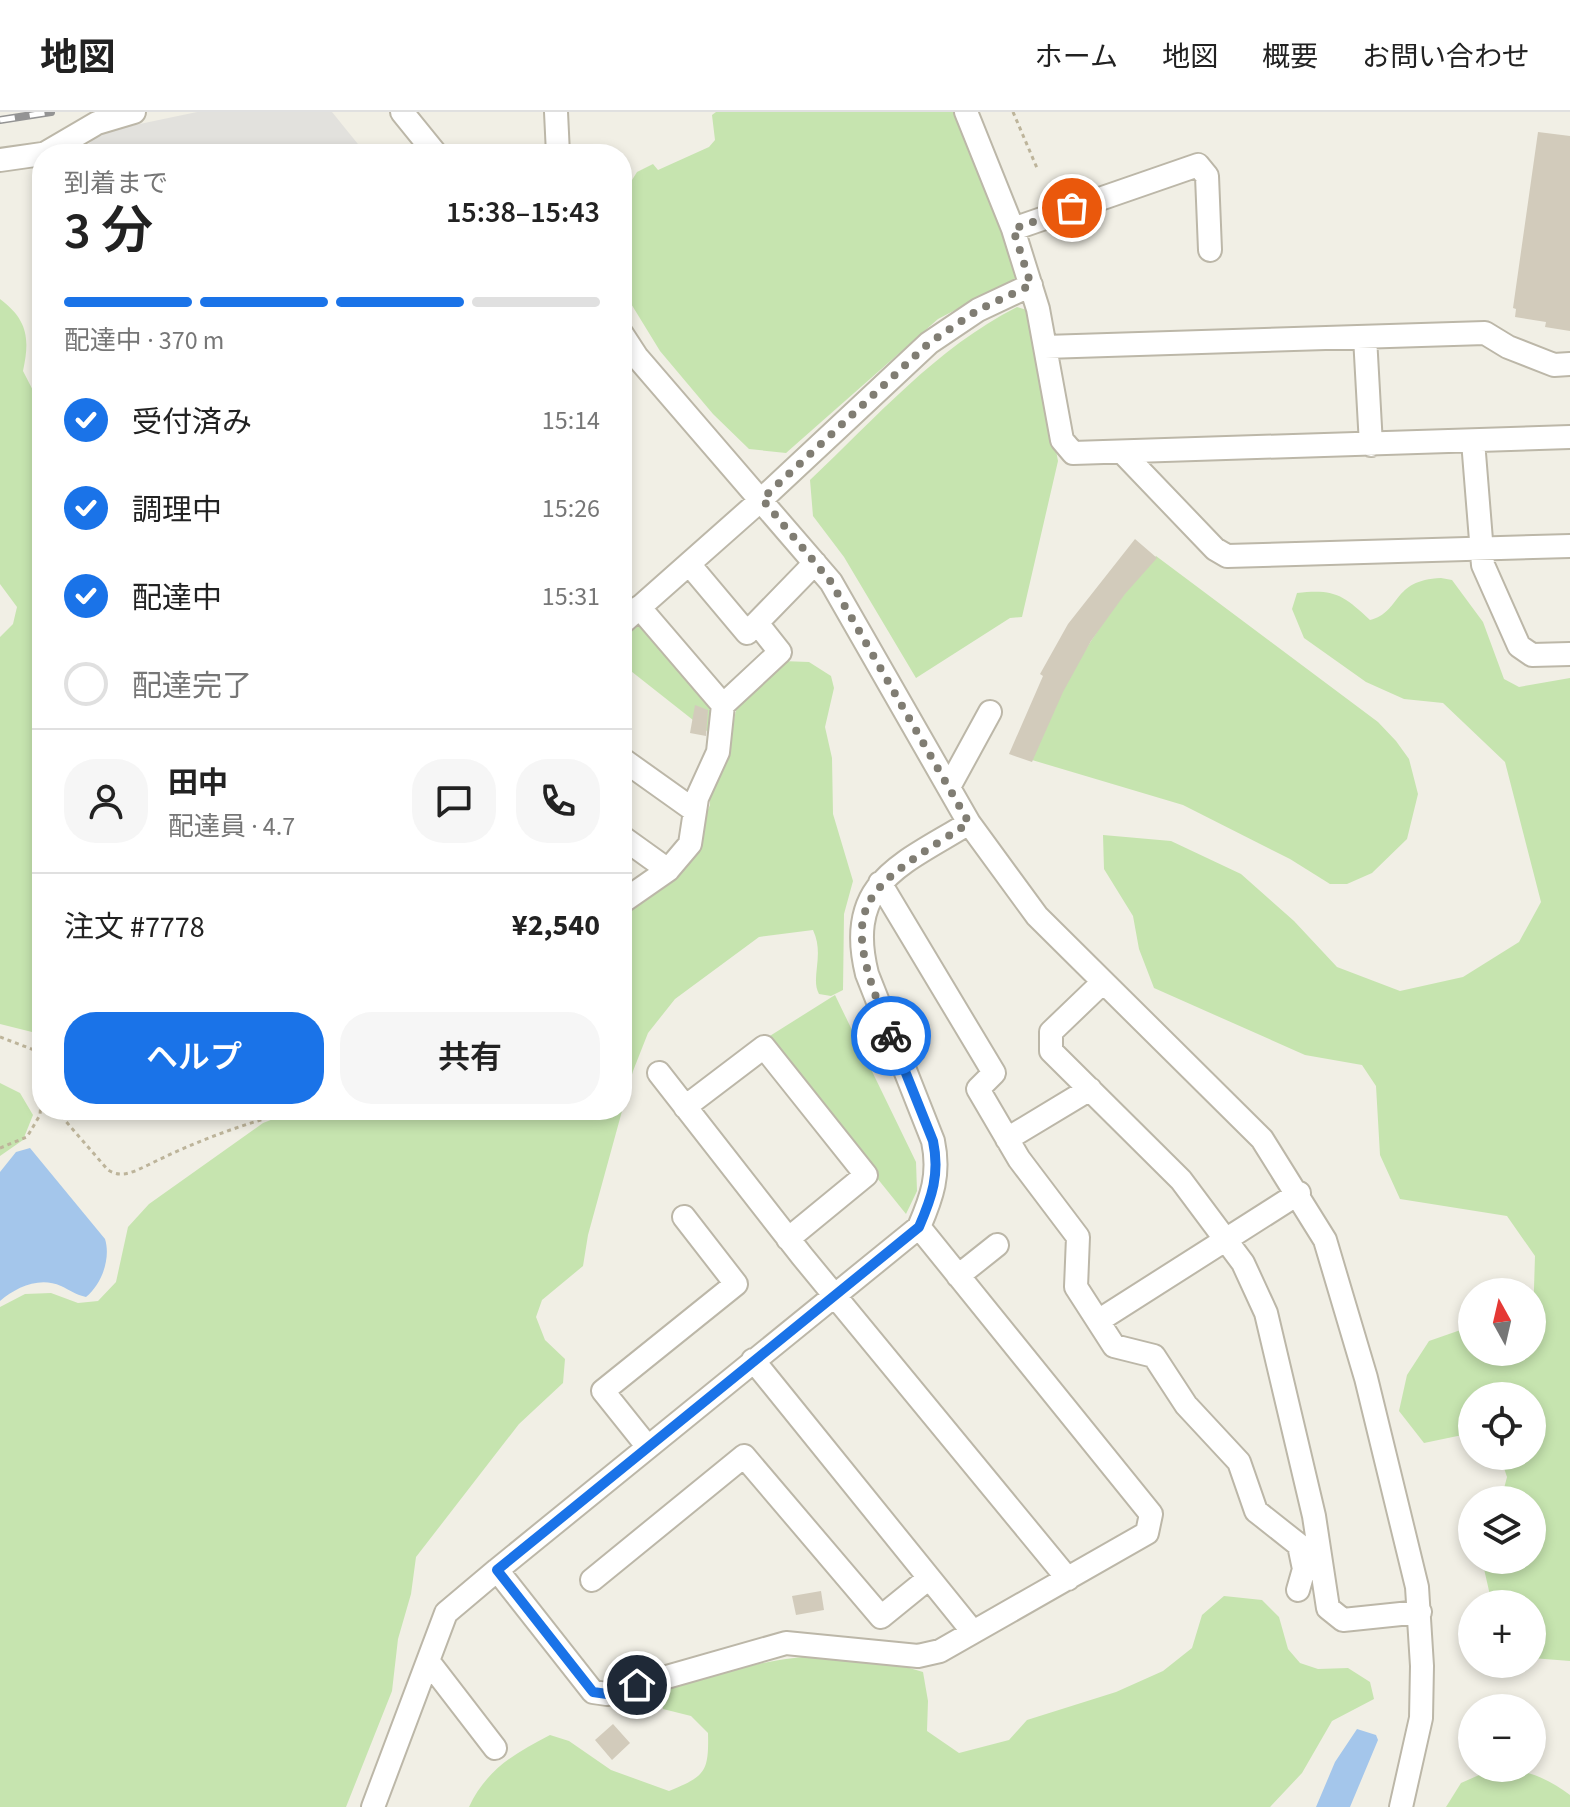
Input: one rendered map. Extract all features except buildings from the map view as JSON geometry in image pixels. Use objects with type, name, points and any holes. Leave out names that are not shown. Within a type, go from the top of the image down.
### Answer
[{"type":"street","points":[[60,144],[97,123],[134,112]]},
{"type":"street","points":[[402,112],[428,144]]},
{"type":"street","points":[[556,112],[558,144]]},
{"type":"street","points":[[966,112],[1013,229],[1031,285],[1064,445],[1078,454],[1570,437]]},
{"type":"street","points":[[0,160],[32,156]]},
{"type":"street","points":[[1013,229],[1198,165],[1203,167],[1207,176],[1210,250]]},
{"type":"street","points":[[632,614],[762,499],[929,343],[978,310],[1031,285]]},
{"type":"street","points":[[1045,347],[1485,333],[1508,347],[1554,365],[1570,364]]},
{"type":"street","points":[[1365,337],[1371,445]]},
{"type":"street","points":[[632,349],[831,582],[969,823],[1037,916],[1262,1139],[1299,1193],[1325,1240],[1338,1276],[1409,1548],[1420,1612],[1421,1718],[1401,1807]]},
{"type":"street","points":[[1473,441],[1483,565],[1522,650],[1532,655],[1570,654]]},
{"type":"street","points":[[1123,453],[1215,549],[1227,556],[1570,546]]},
{"type":"street","points":[[689,564],[747,633],[815,563]]},
{"type":"street","points":[[639,607],[723,705]]},
{"type":"street","points":[[632,895],[668,870],[690,844],[697,798],[718,752],[723,705],[780,652],[757,623]]},
{"type":"street","points":[[949,787],[990,712]]},
{"type":"street","points":[[632,766],[695,811]]},
{"type":"street","points":[[382,1801],[446,1613],[919,1227],[938,1172],[933,1141],[875,998],[862,954],[862,917],[880,883],[897,868],[969,823]]},
{"type":"street","points":[[632,844],[668,870]]},
{"type":"street","points":[[880,883],[994,1073],[978,1089],[1007,1139],[1078,1237],[1076,1287],[1114,1346],[1154,1356],[1186,1405],[1231,1449],[1239,1462],[1256,1511],[1299,1545],[1304,1569],[1298,1590]]},
{"type":"street","points":[[1102,983],[1051,1032],[1051,1051],[1181,1180],[1243,1263],[1266,1313],[1314,1516],[1328,1608],[1343,1620],[1420,1612]]},
{"type":"street","points":[[685,1107],[764,1047],[866,1175],[788,1239]]},
{"type":"street","points":[[659,1073],[788,1239],[1068,1579]]},
{"type":"street","points":[[1007,1139],[1090,1089]]},
{"type":"street","points":[[1098,1321],[1299,1193]]},
{"type":"street","points":[[647,1446],[603,1391],[736,1284],[684,1217]]},
{"type":"street","points":[[497,1570],[593,1692],[607,1694],[786,1643],[918,1656],[940,1651],[1147,1533],[1151,1514],[919,1227]]},
{"type":"street","points":[[958,1276],[997,1245]]},
{"type":"street","points":[[753,1360],[973,1632]]},
{"type":"street","points":[[592,1580],[744,1456],[881,1617],[929,1578]]},
{"type":"street","points":[[428,1661],[495,1748]]},
{"type":"path","points":[[1013,112],[1037,168]]},
{"type":"path","points":[[0,1037],[32,1049]]},
{"type":"path","points":[[0,1148],[27,1137],[37,1120]]},
{"type":"path","points":[[65,1120],[108,1170],[119,1175],[134,1172],[200,1139],[259,1120]]},
{"type":"green space","points":[[716,112],[959,112],[1021,268],[1015,279],[938,319],[786,453],[749,449],[713,414],[660,351],[632,305],[632,180],[637,172],[653,164],[658,170],[709,147],[715,140],[712,115]]},
{"type":"green space","points":[[0,299],[16,315],[25,331],[23,371],[32,389],[32,1032],[0,1024],[0,637],[13,624],[17,607],[0,584]]},
{"type":"green space","points":[[1017,307],[1030,311],[1058,461],[1022,617],[1010,618],[916,678],[844,557],[813,516],[810,480],[933,363]]},
{"type":"green space","points":[[1156,556],[1378,722],[1409,759],[1418,794],[1407,839],[1372,873],[1347,884],[1330,884],[1290,859],[1183,805],[1032,760],[1056,704],[1084,652],[1117,603]]},
{"type":"green space","points":[[1425,580],[1452,580],[1483,622],[1504,679],[1519,687],[1570,678],[1570,1661],[1546,1659],[1546,1590],[1489,1590],[1485,1574],[1546,1574],[1546,1486],[1505,1486],[1505,1470],[1546,1470],[1546,1382],[1458,1382],[1458,1436],[1424,1443],[1399,1411],[1407,1375],[1429,1341],[1458,1331],[1458,1366],[1546,1366],[1546,1278],[1534,1278],[1535,1256],[1507,1216],[1400,1199],[1380,1155],[1376,1086],[1362,1065],[1305,1055],[1154,988],[1139,949],[1133,916],[1104,869],[1103,835],[1171,841],[1241,874],[1294,921],[1337,967],[1400,991],[1463,977],[1519,942],[1541,902],[1505,762],[1443,703],[1404,699],[1366,682],[1304,638],[1292,609],[1297,593],[1330,593],[1345,599],[1370,620],[1388,610],[1413,584]]},
{"type":"green space","points":[[641,623],[716,707],[712,735],[632,672],[632,626]]},
{"type":"green space","points":[[782,661],[809,662],[831,676],[834,688],[825,727],[832,758],[833,814],[853,881],[844,914],[843,990],[831,996],[819,994],[816,981],[818,948],[813,930],[759,937],[675,999],[648,1033],[632,1075],[632,906],[686,860],[710,805],[710,789],[729,743],[738,701]]},
{"type":"green space","points":[[835,995],[916,1162],[917,1191],[906,1214],[765,1039]]},
{"type":"green space","points":[[0,1083],[20,1093],[32,1118],[23,1140],[0,1156]]},
{"type":"green space","points":[[271,1120],[620,1120],[588,1235],[583,1266],[542,1300],[536,1317],[545,1340],[565,1359],[563,1383],[519,1424],[416,1557],[411,1594],[398,1639],[392,1691],[346,1807],[0,1807],[0,1307],[25,1294],[51,1293],[78,1303],[98,1301],[116,1282],[128,1227],[149,1204]]},
{"type":"green space","points":[[1224,1596],[1262,1600],[1279,1617],[1288,1649],[1300,1663],[1318,1669],[1348,1668],[1370,1682],[1374,1699],[1332,1721],[1302,1773],[1270,1807],[469,1807],[484,1783],[503,1764],[550,1735],[569,1741],[611,1770],[669,1791],[681,1786],[697,1777],[706,1765],[708,1733],[691,1716],[663,1709],[664,1690],[732,1670],[792,1658],[853,1657],[923,1672],[928,1701],[927,1731],[959,1753],[1009,1740],[1027,1720],[1116,1692],[1163,1671],[1192,1648],[1202,1615]]},
{"type":"green space","points":[[1546,1780],[1570,1795],[1570,1807],[1446,1807],[1461,1783]]},
{"type":"shaded area","points":[[197,112],[332,112],[358,144],[88,144],[95,137],[111,130]]},
{"type":"water","points":[[30,1148],[105,1239],[107,1254],[104,1270],[97,1285],[86,1297],[45,1282],[21,1287],[0,1301],[0,1172],[16,1152]]},
{"type":"water","points":[[1357,1729],[1376,1735],[1378,1740],[1350,1807],[1316,1807],[1335,1762]]},
{"type":"railway","points":[[0,120],[51,112]]},
{"type":"way so far","points":[[891,1036],[875,998],[862,954],[862,917],[880,883],[897,868],[969,823],[831,582],[762,499],[929,343],[978,310],[1031,285],[1013,229],[1072,208]]},
{"type":"route","points":[[637,1685],[607,1694],[593,1692],[497,1570],[919,1227],[935,1187],[937,1159],[933,1141],[891,1036]]}]
